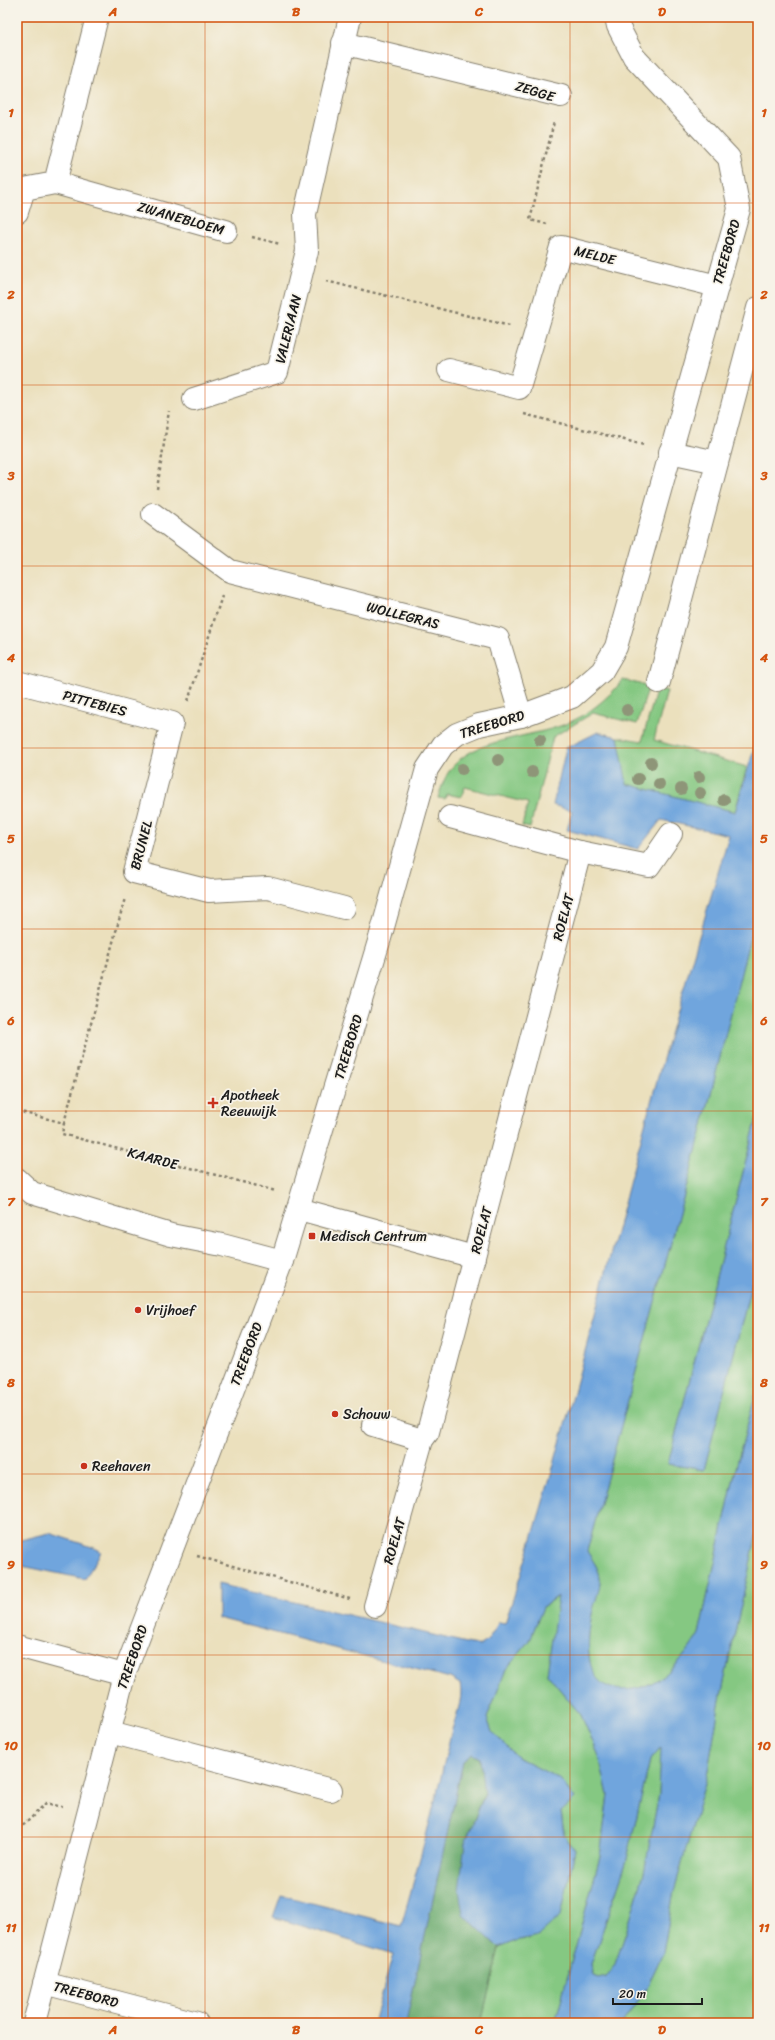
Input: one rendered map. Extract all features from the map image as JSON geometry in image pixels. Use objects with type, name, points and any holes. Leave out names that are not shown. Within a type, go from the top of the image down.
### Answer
[{"type":"street","points":[[55,183],[97,17]]},
{"type":"street","name":"VALERIAAN","points":[[194,399],[277,372],[308,251],[305,214],[350,17]]},
{"type":"street","name":"TREEBORD","points":[[34,2023],[87,1813],[110,1732],[124,1675],[173,1550],[282,1261],[301,1204],[380,938],[427,769],[443,745],[457,734],[479,725],[521,716],[572,696],[602,671],[616,647],[739,209],[729,158],[634,57],[618,26],[616,17]]},
{"type":"street","name":"ZEGGE","points":[[343,43],[561,96]]},
{"type":"street","name":"ZWANEBLOEM","points":[[17,212],[24,189],[55,183],[226,231]]},
{"type":"street","name":"MELDE","points":[[519,388],[561,247],[717,286]]},
{"type":"street","points":[[659,682],[758,308]]},
{"type":"street","points":[[449,370],[519,388]]},
{"type":"street","points":[[670,452],[717,462]]},
{"type":"street","points":[[153,514],[230,571]]},
{"type":"street","name":"WOLLEGRAS","points":[[230,571],[498,639],[521,716]]},
{"type":"street","name":"PITTEBIES","points":[[17,682],[172,723]]},
{"type":"street","name":"BRUNEL","points":[[134,872],[172,723]]},
{"type":"street","points":[[450,817],[580,852],[649,866],[671,834]]},
{"type":"street","name":"ROELAT","points":[[376,1606],[422,1440],[428,1432],[580,852]]},
{"type":"street","points":[[134,872],[209,891],[268,888],[344,908]]},
{"type":"street","points":[[17,1179],[32,1193],[171,1235],[222,1245],[282,1261]]},
{"type":"street","points":[[301,1204],[474,1257]]},
{"type":"street","points":[[373,1425],[422,1440]]},
{"type":"street","points":[[17,1646],[124,1675]]},
{"type":"street","points":[[110,1732],[331,1790]]},
{"type":"street","name":"TREEBORD","points":[[44,1983],[197,2023]]},
{"type":"path","name":"ZEGGE","points":[[561,96],[530,220],[556,227],[561,247]]},
{"type":"path","name":"ZWANEBLOEM","points":[[226,231],[308,251]]},
{"type":"path","points":[[302,276],[536,333]]},
{"type":"path","points":[[519,388],[524,415],[670,452]]},
{"type":"path","points":[[153,514],[171,400],[194,399]]},
{"type":"path","points":[[172,723],[189,699],[230,571]]},
{"type":"path","name":"BRUNEL","points":[[64,1124],[119,914],[134,872]]},
{"type":"path","points":[[17,1111],[64,1124]]},
{"type":"path","name":"KAARDE","points":[[64,1124],[62,1134],[301,1204]]},
{"type":"path","points":[[173,1550],[376,1606]]},
{"type":"path","points":[[17,1828],[25,1824],[46,1803],[87,1813]]},
{"type":"green space","points":[[623,680],[649,686],[637,724],[593,713],[553,737],[530,828],[522,826],[528,803],[465,787],[461,797],[447,794],[445,799],[438,798],[450,770],[466,755],[491,744],[550,729],[572,721],[596,706]]},
{"type":"green space","points":[[657,688],[667,691],[654,740],[747,767],[735,812],[626,784],[618,737],[642,741]]},
{"type":"green space","points":[[758,904],[758,1114],[668,1464],[704,1470],[758,1259],[758,1385],[737,1464],[699,1634],[687,1652],[672,1669],[663,1676],[644,1686],[633,1689],[617,1690],[605,1686],[597,1678],[592,1668],[589,1655],[590,1628],[599,1587],[600,1575],[587,1551],[702,1129]]},
{"type":"green space","points":[[758,1528],[758,2023],[622,2023],[644,1993],[663,1953],[674,1891],[707,1776],[720,1700]]},
{"type":"green space","points":[[559,1596],[547,1674],[581,1715],[599,1756],[608,1795],[600,1857],[555,2023],[481,2023],[499,1948],[519,1940],[529,1939],[561,1915],[575,1850],[564,1835],[561,1811],[575,1799],[560,1779],[518,1758],[492,1732],[487,1718],[506,1669],[529,1642],[543,1607]]},
{"type":"green space","points":[[662,1746],[659,1794],[644,1873],[615,1964],[607,1976],[598,1978],[593,1976],[591,1964],[626,1863],[650,1760]]},
{"type":"green space","points":[[472,1754],[480,1758],[484,1795],[465,1843],[463,1914],[499,1948],[481,2023],[406,2023],[463,1761]]},
{"type":"water","points":[[598,732],[618,737],[627,784],[735,812],[758,735],[758,905],[702,1129],[587,1551],[600,1575],[600,1582],[592,1614],[589,1641],[589,1655],[597,1678],[605,1685],[617,1689],[633,1689],[654,1682],[672,1669],[687,1652],[699,1634],[737,1464],[758,1385],[758,1528],[720,1700],[707,1776],[674,1891],[663,1953],[644,1993],[622,2023],[555,2023],[600,1857],[608,1795],[599,1756],[581,1715],[547,1674],[558,1596],[543,1607],[529,1642],[506,1669],[487,1718],[492,1732],[518,1758],[560,1779],[575,1799],[561,1812],[564,1835],[575,1850],[561,1915],[538,1936],[519,1940],[499,1948],[463,1914],[459,1890],[465,1843],[484,1796],[480,1758],[472,1754],[463,1761],[406,2023],[374,2023],[393,1954],[273,1917],[281,1895],[401,1926],[458,1710],[461,1697],[460,1684],[450,1678],[218,1618],[218,1584],[471,1644],[481,1645],[487,1641],[499,1622],[505,1623],[562,1437],[655,1088],[729,835],[661,820],[638,849],[567,830],[572,811],[553,805],[566,748]],"holes":[[[661,1747],[659,1794],[644,1873],[627,1930],[615,1964],[607,1976],[598,1978],[593,1976],[591,1964],[626,1863],[650,1760]]]},
{"type":"water","points":[[758,1114],[758,1259],[704,1470],[668,1464]]},
{"type":"water","points":[[49,1533],[92,1547],[101,1552],[85,1579],[17,1565],[17,1541]]},
{"type":"place","name":"Apotheek Reeuwijk","points":[[213,1103]]},
{"type":"place","name":"Medisch Centrum","points":[[312,1236]]},
{"type":"place","name":"Vrijhoef","points":[[138,1310]]},
{"type":"place","name":"Schouw","points":[[335,1414]]},
{"type":"place","name":"Reehaven","points":[[84,1466]]}]
